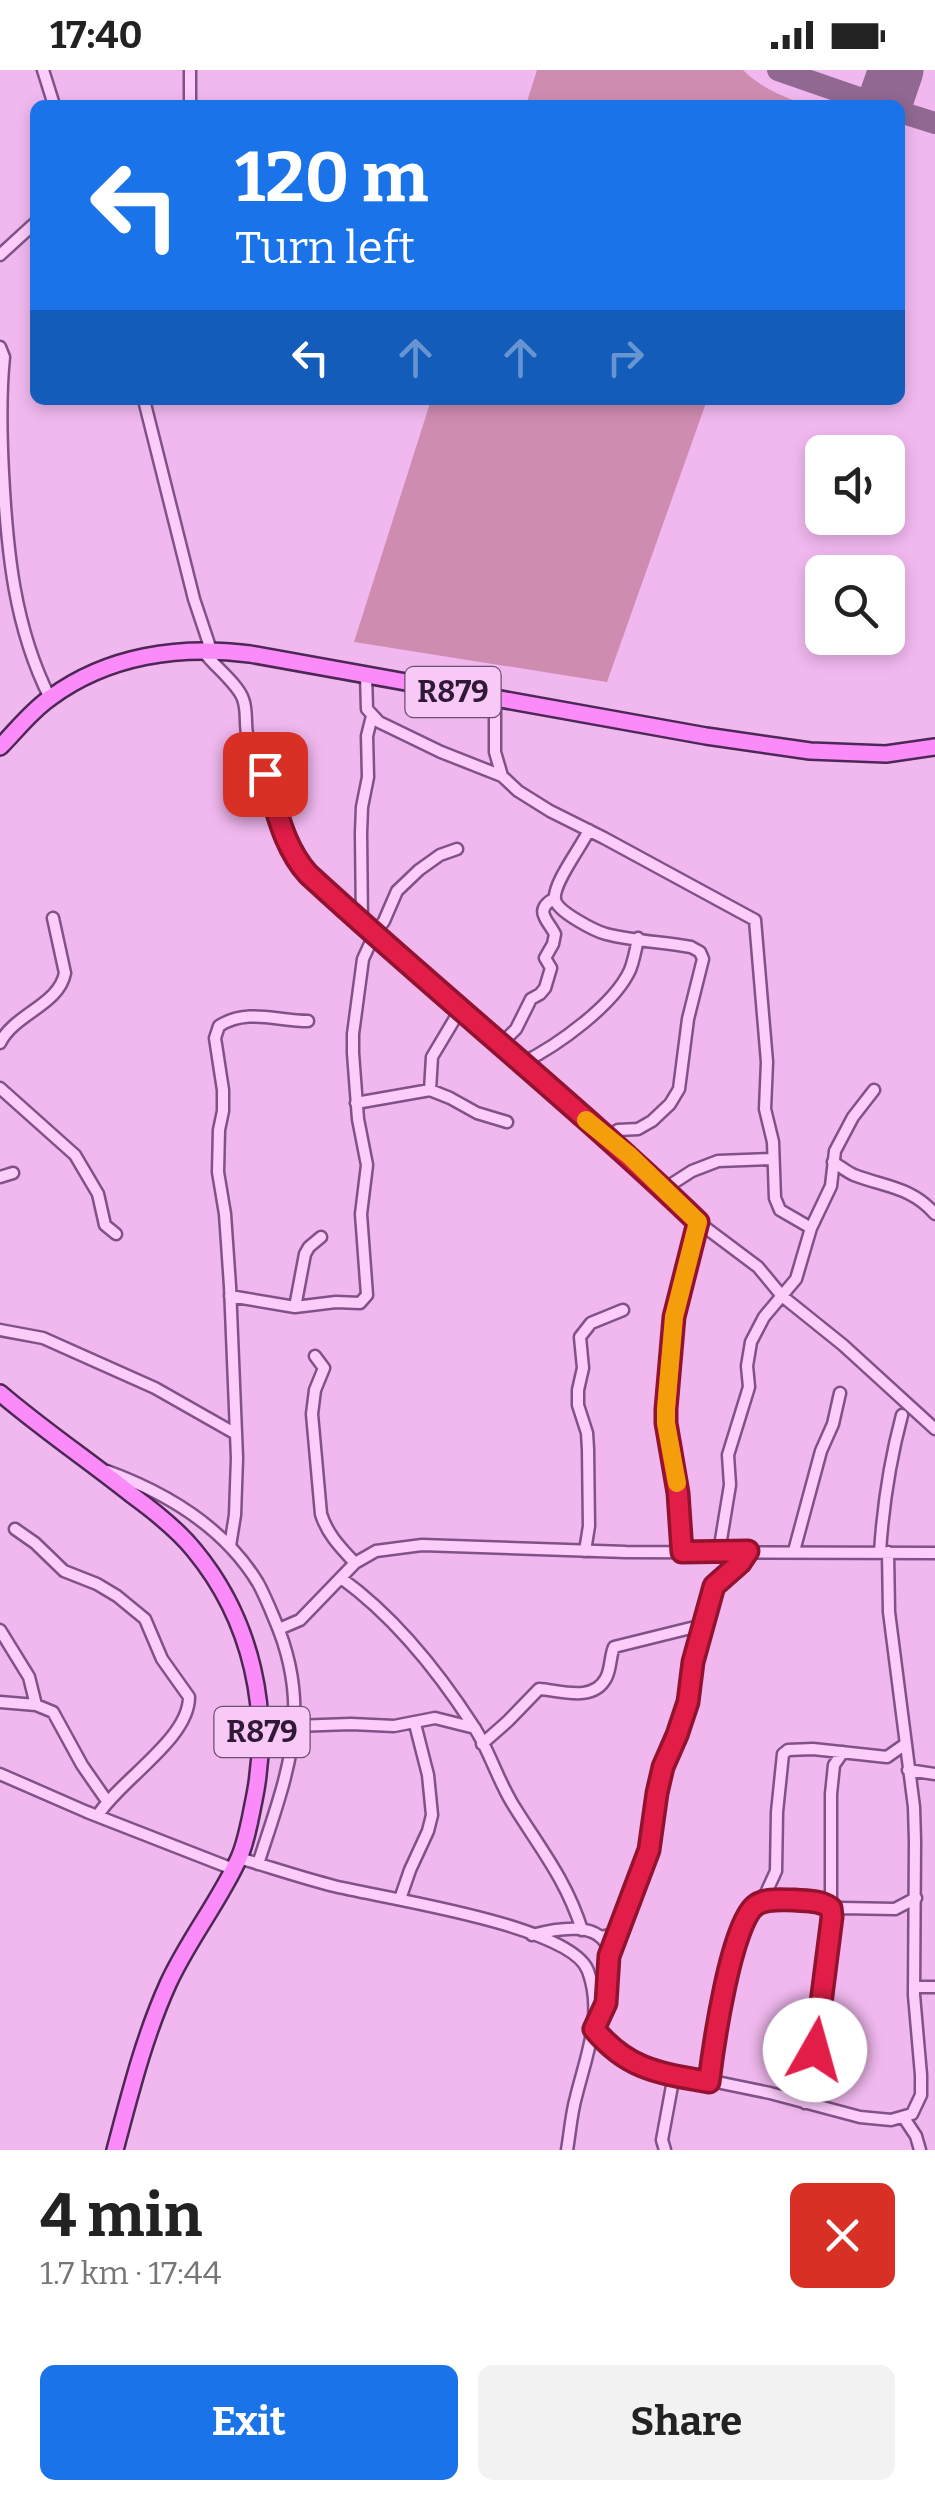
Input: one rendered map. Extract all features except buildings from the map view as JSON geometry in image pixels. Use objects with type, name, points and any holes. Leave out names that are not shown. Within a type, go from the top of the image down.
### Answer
[{"type":"main road","name":"R879","points":[[0,747],[50,698],[80,680],[116,664],[156,653],[207,650],[250,654],[810,751],[886,754],[935,747]]},
{"type":"main road","name":"R879","points":[[0,1393],[154,1511],[192,1547],[224,1592],[257,1683],[262,1730],[248,1831],[236,1863],[180,1959],[158,2007],[115,2150]]},
{"type":"street","points":[[43,70],[52,100]]},
{"type":"street","points":[[190,70],[190,100]]},
{"type":"street","points":[[0,255],[30,228]]},
{"type":"street","points":[[0,348],[4,357],[1,441],[9,562],[30,654],[50,698]]},
{"type":"street","points":[[145,405],[207,650],[243,699],[249,742],[295,860],[374,935],[608,1138],[698,1222],[758,1267],[782,1296],[843,1345],[935,1429]]},
{"type":"street","points":[[366,675],[366,702],[379,722],[502,776],[538,805],[755,920],[766,1062],[765,1109],[773,1142],[777,1206],[811,1228]]},
{"type":"street","points":[[495,699],[494,752],[502,776]]},
{"type":"street","points":[[362,924],[360,833],[372,716]]},
{"type":"street","points":[[589,830],[558,886],[556,904],[595,930],[691,947],[700,952],[703,960],[682,1048],[682,1076],[670,1104],[638,1129],[618,1130],[608,1138]]},
{"type":"street","points":[[230,1296],[295,1307],[360,1302],[367,1295],[362,1214],[367,1165],[356,1103],[353,1034],[364,958],[393,896],[404,883],[440,854],[457,849]]},
{"type":"street","points":[[500,1045],[516,1029],[530,1002],[543,991],[548,980],[551,968],[545,958],[555,934],[543,910],[555,898]]},
{"type":"street","points":[[0,1042],[13,1024],[60,988],[65,973],[53,918]]},
{"type":"street","points":[[522,1064],[568,1037],[622,983],[631,968],[638,938]]},
{"type":"street","points":[[430,1090],[432,1057],[460,1010]]},
{"type":"street","points":[[230,1546],[238,1483],[225,1214],[218,1172],[223,1090],[215,1038],[217,1030],[228,1020],[249,1016],[308,1021]]},
{"type":"street","points":[[0,1088],[75,1155],[98,1194],[105,1225],[116,1234]]},
{"type":"street","points":[[356,1103],[430,1090],[477,1113],[507,1122]]},
{"type":"street","points":[[719,1552],[730,1485],[728,1454],[749,1387],[751,1342],[764,1318],[796,1280],[811,1228],[831,1186],[833,1162],[842,1135],[874,1090]]},
{"type":"street","points":[[664,1189],[692,1171],[718,1161],[772,1159]]},
{"type":"street","points":[[833,1162],[856,1176],[918,1198],[935,1214]]},
{"type":"street","points":[[0,1177],[13,1173]]},
{"type":"street","points":[[682,1552],[666,1409],[674,1317],[698,1222]]},
{"type":"street","points":[[295,1307],[305,1254],[321,1237]]},
{"type":"street","points":[[584,1551],[589,1526],[588,1448],[578,1405],[583,1368],[580,1337],[591,1323],[623,1310]]},
{"type":"street","points":[[0,1330],[42,1338],[155,1388],[236,1434]]},
{"type":"street","points":[[314,1356],[324,1368],[314,1390],[312,1414],[321,1514],[334,1540],[354,1563]]},
{"type":"street","points":[[794,1551],[840,1394]]},
{"type":"street","points":[[594,2029],[631,2062],[674,2075],[770,2093],[873,2119],[892,2120],[912,2114],[921,2095],[914,1987],[914,1808],[889,1612],[883,1511],[902,1415]]},
{"type":"street","points":[[98,1468],[187,1509],[230,1546],[258,1584],[279,1628],[290,1670],[294,1726],[288,1762],[258,1864]]},
{"type":"street","points":[[15,1528],[64,1570],[117,1596],[145,1619],[162,1659],[189,1697],[185,1719],[171,1738],[107,1801],[98,1815]]},
{"type":"street","points":[[279,1628],[300,1620],[354,1563],[376,1551],[422,1545],[584,1551],[935,1552]]},
{"type":"street","points":[[609,1956],[649,1850],[663,1767],[688,1702],[693,1662],[714,1586],[748,1551]]},
{"type":"street","points":[[342,1578],[368,1598],[416,1647],[475,1728],[505,1791],[558,1872],[582,1930]]},
{"type":"street","points":[[482,1744],[538,1689],[571,1694],[601,1684],[608,1674],[612,1650],[618,1644],[703,1625]]},
{"type":"street","points":[[0,1630],[29,1677],[36,1706]]},
{"type":"street","points":[[0,1702],[53,1712],[107,1801]]},
{"type":"street","points":[[294,1726],[394,1726],[435,1718],[475,1728]]},
{"type":"street","points":[[400,1899],[432,1815],[428,1775],[415,1724]]},
{"type":"street","points":[[709,2082],[740,1930],[776,1871],[783,1754],[788,1750],[812,1749],[886,1757],[904,1745]]},
{"type":"street","points":[[805,2102],[832,1912],[834,1765],[843,1752]]},
{"type":"street","points":[[908,1770],[935,1774]]},
{"type":"street","points":[[0,1774],[98,1815],[236,1863],[258,1864],[336,1886],[466,1914],[564,1947],[583,1961],[588,1970],[596,2006],[567,2150]]},
{"type":"street","points":[[832,1912],[841,1908],[895,1910],[916,1898]]},
{"type":"street","points":[[758,1903],[820,1902],[832,1912]]},
{"type":"street","points":[[532,1935],[560,1930],[582,1930],[600,1936],[617,1933]]},
{"type":"street","points":[[594,2029],[606,2003],[609,1956],[600,1936]]},
{"type":"street","points":[[914,1987],[935,1987]]},
{"type":"street","points":[[663,2149],[674,2075]]},
{"type":"street","points":[[904,2118],[920,2150]]},
{"type":"shaded area","points":[[537,70],[743,70],[764,87],[792,100],[528,100]]},
{"type":"shaded area","points":[[429,405],[705,405],[607,682],[354,642]]},
{"type":"taxiway","points":[[778,70],[865,100]]},
{"type":"taxiway","points":[[905,114],[935,123]]},
{"type":"runway","points":[[886,100],[896,70]]},
{"type":"slow traffic","points":[[586,1120],[630,1156],[698,1222],[674,1317],[666,1409],[677,1483]]},
{"type":"route","points":[[265,774],[286,840],[295,860],[308,874],[630,1156],[698,1222],[674,1317],[666,1409],[676,1470],[682,1552],[748,1551],[714,1586],[693,1662],[688,1702],[665,1758],[646,1864],[609,1956],[606,2003],[594,2029],[620,2055],[644,2068],[709,2082],[728,1977],[747,1914],[758,1903],[768,1901],[820,1902],[831,1908],[832,1917],[815,2050]]}]
